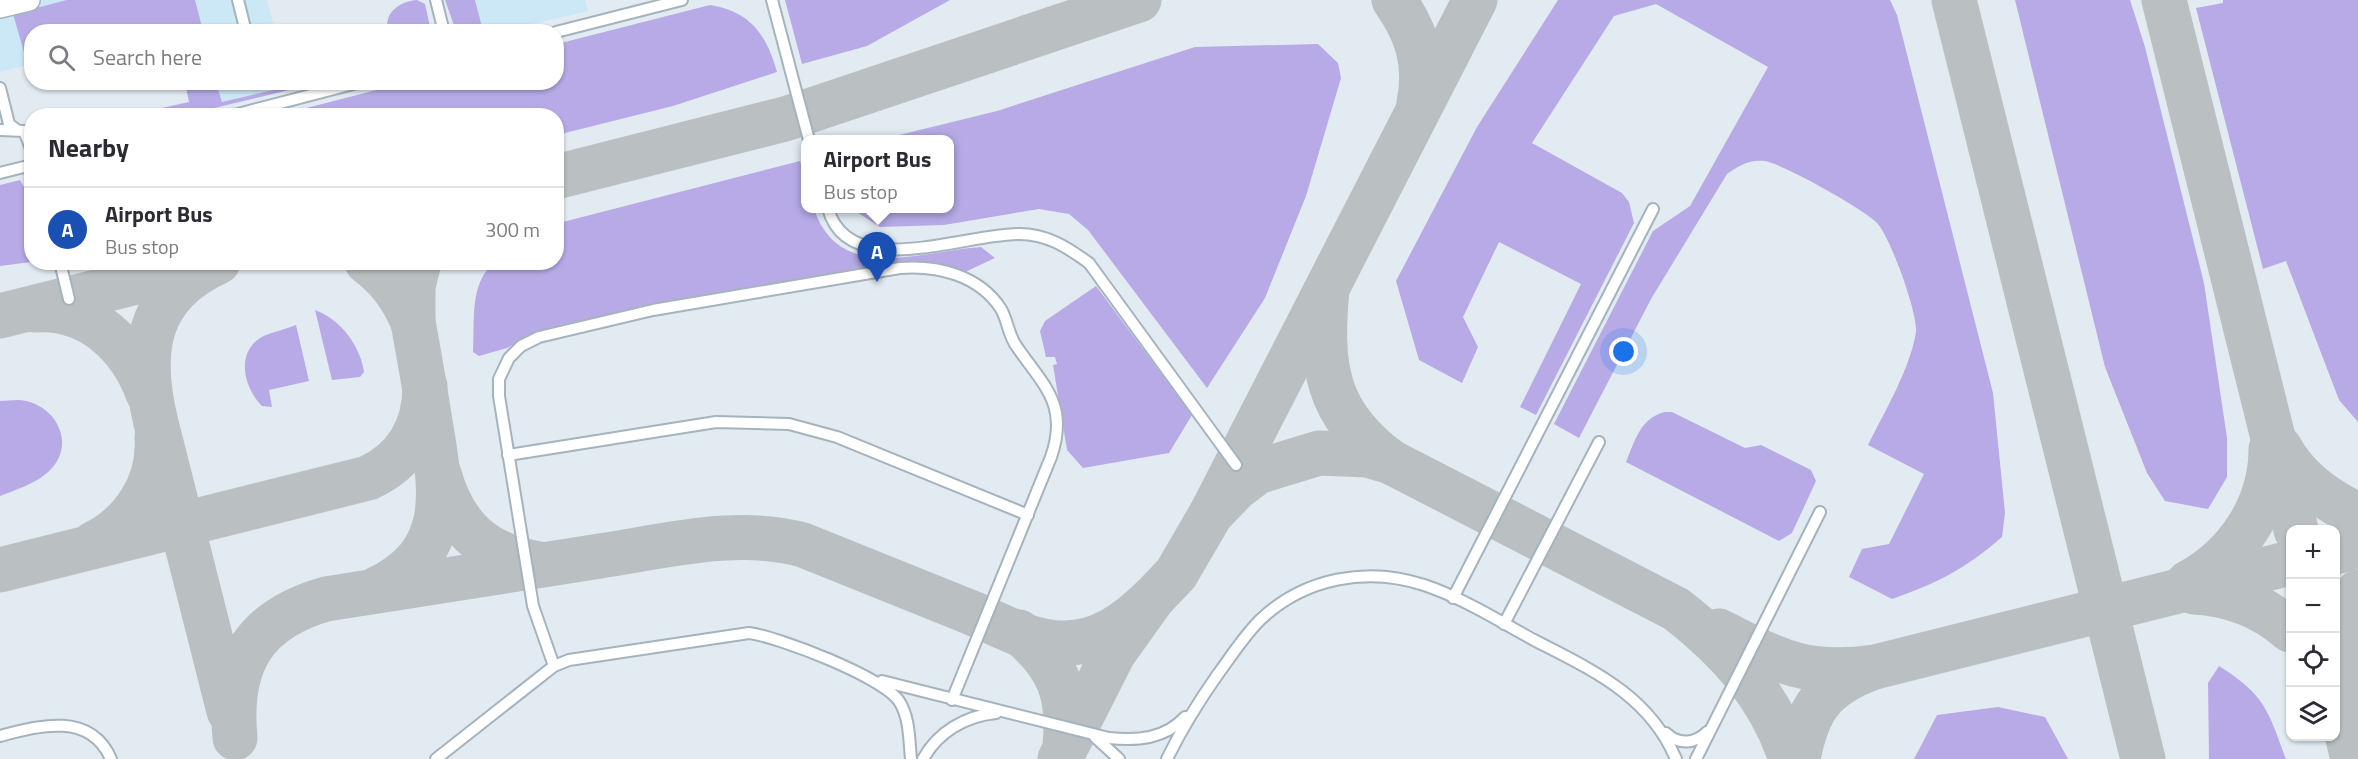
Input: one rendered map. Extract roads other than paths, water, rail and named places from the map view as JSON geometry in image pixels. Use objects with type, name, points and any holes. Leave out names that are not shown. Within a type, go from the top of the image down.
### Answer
[{"type":"street","points":[[0,7],[29,0]]},
{"type":"lane","points":[[238,0],[244,24]]},
{"type":"lane","points":[[436,0],[442,24]]},
{"type":"lane","points":[[564,30],[682,0]]},
{"type":"lane","points":[[772,0],[808,135]]},
{"type":"lane","points":[[0,88],[9,124],[24,133]]},
{"type":"lane","points":[[261,108],[329,90]]},
{"type":"lane","points":[[0,130],[18,130]]},
{"type":"lane","points":[[0,173],[24,167]]},
{"type":"lane","points":[[1453,598],[1653,209]]},
{"type":"lane","points":[[831,213],[842,233],[860,245],[885,251],[1018,234],[1046,237],[1067,247],[1089,263],[1236,465]]},
{"type":"lane","points":[[554,666],[533,606],[499,396],[499,379],[509,358],[529,341],[697,301],[900,268],[930,268],[963,277],[991,297],[1004,315],[1013,341],[1054,399],[1059,418],[1055,446],[952,700]]},
{"type":"lane","points":[[62,270],[69,299]]},
{"type":"lane","points":[[508,454],[716,422],[778,423],[837,437],[1028,515]]},
{"type":"lane","points":[[1504,624],[1599,442]]},
{"type":"lane","points":[[1696,759],[1820,512]]},
{"type":"lane","points":[[1167,759],[1196,706],[1246,635],[1272,609],[1301,591],[1334,579],[1368,576],[1424,585],[1504,624],[1611,681],[1637,701],[1673,740],[1685,742],[1699,738],[1714,722]]},
{"type":"lane","points":[[436,759],[554,666],[569,660],[749,633],[772,639],[868,677],[1092,735],[1125,740],[1150,737],[1172,729],[1196,706]]},
{"type":"lane","points":[[868,677],[883,685],[900,702],[908,725],[911,759]]},
{"type":"lane","points":[[923,759],[936,741],[961,722],[982,715],[1010,714]]},
{"type":"lane","points":[[0,736],[51,724],[72,726],[93,736],[111,759]]},
{"type":"lane","points":[[1659,727],[1676,759]]},
{"type":"lane","points":[[1092,735],[1107,745],[1119,759]]},
{"type":"place","name":"Airport Bus","points":[[877,282]]}]
